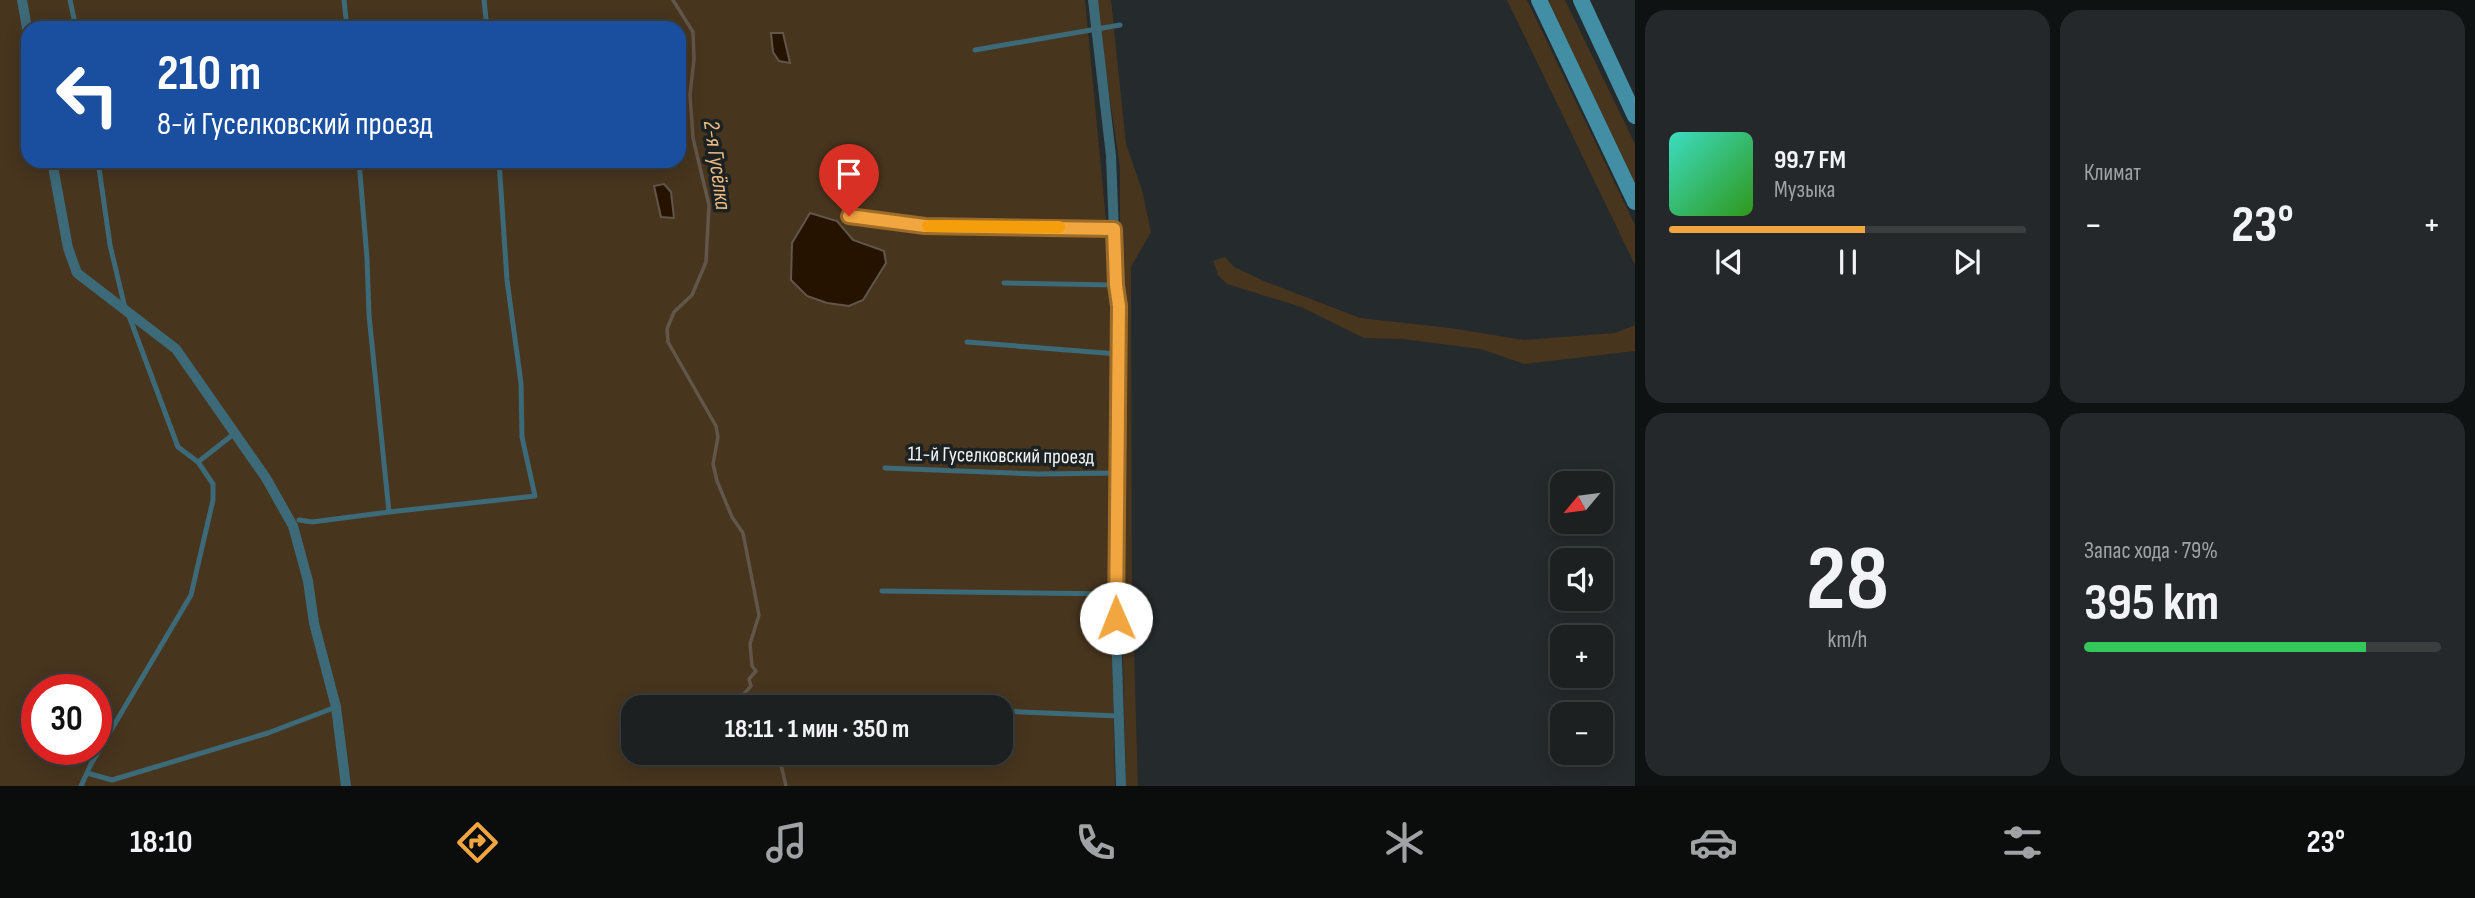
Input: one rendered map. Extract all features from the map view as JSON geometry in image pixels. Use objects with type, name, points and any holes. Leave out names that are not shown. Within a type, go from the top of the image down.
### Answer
[{"type":"main road","points":[[1539,0],[1635,202]]},
{"type":"main road","points":[[1581,0],[1635,116]]},
{"type":"street","points":[[22,0],[26,21]]},
{"type":"street","points":[[1093,0],[1111,156],[1119,306],[1115,594],[1121,786]]},
{"type":"street","points":[[53,168],[68,248],[77,273],[176,349],[266,478],[293,526],[336,707],[346,786]]},
{"type":"lane","points":[[70,0],[74,21]]},
{"type":"lane","points":[[345,0],[346,21]]},
{"type":"lane","points":[[484,0],[486,21]]},
{"type":"lane","points":[[975,50],[1120,25]]},
{"type":"lane","points":[[81,786],[191,595],[213,500],[213,484],[198,462],[178,447],[154,388],[135,327],[125,309],[110,245],[99,168]]},
{"type":"lane","points":[[360,168],[369,315],[389,512]]},
{"type":"lane","points":[[299,520],[312,522],[535,496],[522,437],[521,383],[507,280],[499,168]]},
{"type":"lane","points":[[849,216],[925,226],[1114,229]]},
{"type":"lane","points":[[1004,283],[1116,285]]},
{"type":"lane","points":[[967,342],[1118,354]]},
{"type":"lane","points":[[198,462],[235,433]]},
{"type":"lane","name":"11-й Гуселковский проезд","points":[[885,468],[1038,474],[1117,473]]},
{"type":"lane","points":[[882,590],[1115,594]]},
{"type":"lane","points":[[87,773],[112,780],[268,733],[336,707]]},
{"type":"lane","points":[[1013,712],[1119,716]]},
{"type":"shaded area","points":[[0,0],[1085,0],[1114,304],[1111,605],[1115,786],[0,786]],"holes":[[[810,214],[837,221],[853,240],[884,251],[873,284],[863,300],[792,243]]]},
{"type":"shaded area","points":[[1095,0],[1111,0],[1126,144],[1142,190],[1151,232],[1131,267],[1132,582],[1138,786],[1126,786],[1120,533],[1120,167]]},
{"type":"shaded area","points":[[1507,0],[1527,0],[1635,225],[1635,265]]},
{"type":"shaded area","points":[[1542,0],[1565,0],[1635,144],[1635,194]]},
{"type":"shaded area","points":[[771,33],[783,33],[790,63],[779,61],[773,52]]},
{"type":"shaded area","points":[[664,184],[671,192],[674,218],[661,217],[654,186]]},
{"type":"shaded area","points":[[810,213],[837,221],[853,240],[884,251],[886,263],[863,300],[849,306],[827,303],[807,296],[791,280],[792,243]]},
{"type":"shaded area","points":[[1225,257],[1234,267],[1264,281],[1360,318],[1524,340],[1615,333],[1635,325],[1635,351],[1524,364],[1481,349],[1402,339],[1364,338],[1301,307],[1227,284],[1218,275],[1213,261]]},
{"type":"waterway","name":"2-я Гусёлка","points":[[673,0],[693,32],[694,59],[690,95],[693,138],[709,205],[706,262],[692,295],[674,312],[667,329],[668,342],[716,426],[718,437],[713,464],[717,481],[732,517],[743,533],[759,615],[750,644],[752,666],[756,671],[749,679],[751,686],[743,695]]},
{"type":"waterway","name":"2-я Гусёлка","points":[[781,765],[786,786]]},
{"type":"slow traffic","points":[[928,226],[1059,227]]},
{"type":"route","points":[[849,216],[925,226],[1114,229],[1119,306],[1116,618]]}]
